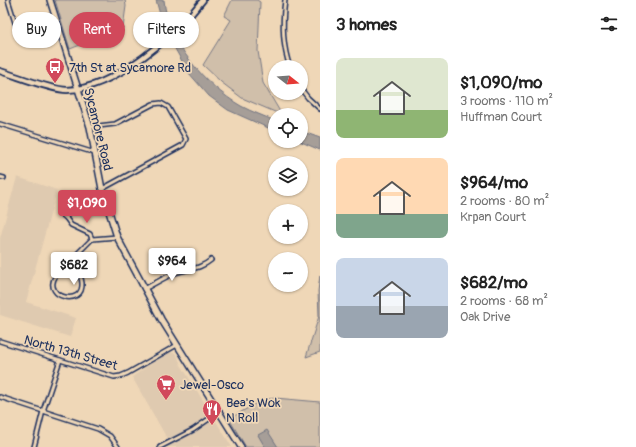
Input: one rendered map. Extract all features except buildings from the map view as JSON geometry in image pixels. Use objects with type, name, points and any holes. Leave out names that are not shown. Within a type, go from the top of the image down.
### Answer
[{"type":"main road","name":"Sycamore Road","points":[[50,0],[53,12]]},
{"type":"main road","name":"Sycamore Road","points":[[61,37],[90,127],[102,189],[117,237],[144,289],[177,345],[240,445]]},
{"type":"street","points":[[8,0],[12,13]]},
{"type":"street","points":[[0,71],[65,90],[79,89],[110,77],[140,60],[162,43],[189,17],[203,0]]},
{"type":"street","points":[[285,0],[283,36],[284,47],[288,60]]},
{"type":"street","points":[[308,98],[320,109]]},
{"type":"street","points":[[90,127],[119,122],[146,107],[153,104],[162,103],[168,107],[186,139],[183,144],[102,189]]},
{"type":"street","points":[[0,124],[95,153]]},
{"type":"street","points":[[66,218],[71,225],[90,234],[92,239]]},
{"type":"street","points":[[70,261],[81,278],[82,284],[80,291],[76,295],[66,298],[57,293],[54,287],[57,274],[70,261],[92,239],[117,237]]},
{"type":"street","points":[[144,289],[177,272],[198,268],[211,260]]},
{"type":"street","name":"North 13th Street","points":[[0,341],[110,376],[118,377],[128,373],[177,345]]},
{"type":"street","points":[[34,447],[43,411],[60,360]]},
{"type":"street","points":[[0,397],[102,431],[112,438],[118,447]]},
{"type":"street","points":[[160,447],[187,433],[219,412]]},
{"type":"shaded area","points":[[55,0],[125,0],[126,6],[125,13],[125,12],[69,12],[69,46],[61,20],[61,12],[59,12]]},
{"type":"shaded area","points":[[156,0],[164,0],[166,12],[159,12]]},
{"type":"shaded area","points":[[232,0],[257,0],[260,2],[258,51],[263,83],[268,91],[268,100],[273,100],[278,108],[268,109],[242,98],[221,82],[203,65],[231,20],[224,16]]},
{"type":"shaded area","points":[[175,48],[182,48],[190,61],[214,87],[241,106],[268,118],[268,128],[228,110],[209,96],[188,72]]},
{"type":"shaded area","points":[[308,134],[320,138],[320,150],[308,145]]},
{"type":"shaded area","points":[[17,177],[57,190],[26,302],[76,318],[70,337],[0,315],[0,238]]},
{"type":"shaded area","points":[[320,275],[320,352],[306,357],[319,316],[318,291]]},
{"type":"shaded area","points":[[168,352],[175,353],[177,355],[181,365],[232,447],[156,447],[168,440],[132,377]]},
{"type":"shaded area","points":[[275,398],[320,402],[320,447],[246,447],[229,419],[262,400]]},
{"type":"shaded area","points":[[267,430],[278,447],[265,447],[258,435]]},
{"type":"place","name":"7th St at Sycamore Rd","points":[[55,84]]},
{"type":"place","name":"Jewel-Osco","points":[[166,401]]},
{"type":"place","name":"Bea's Wok N Roll","points":[[212,426]]}]
